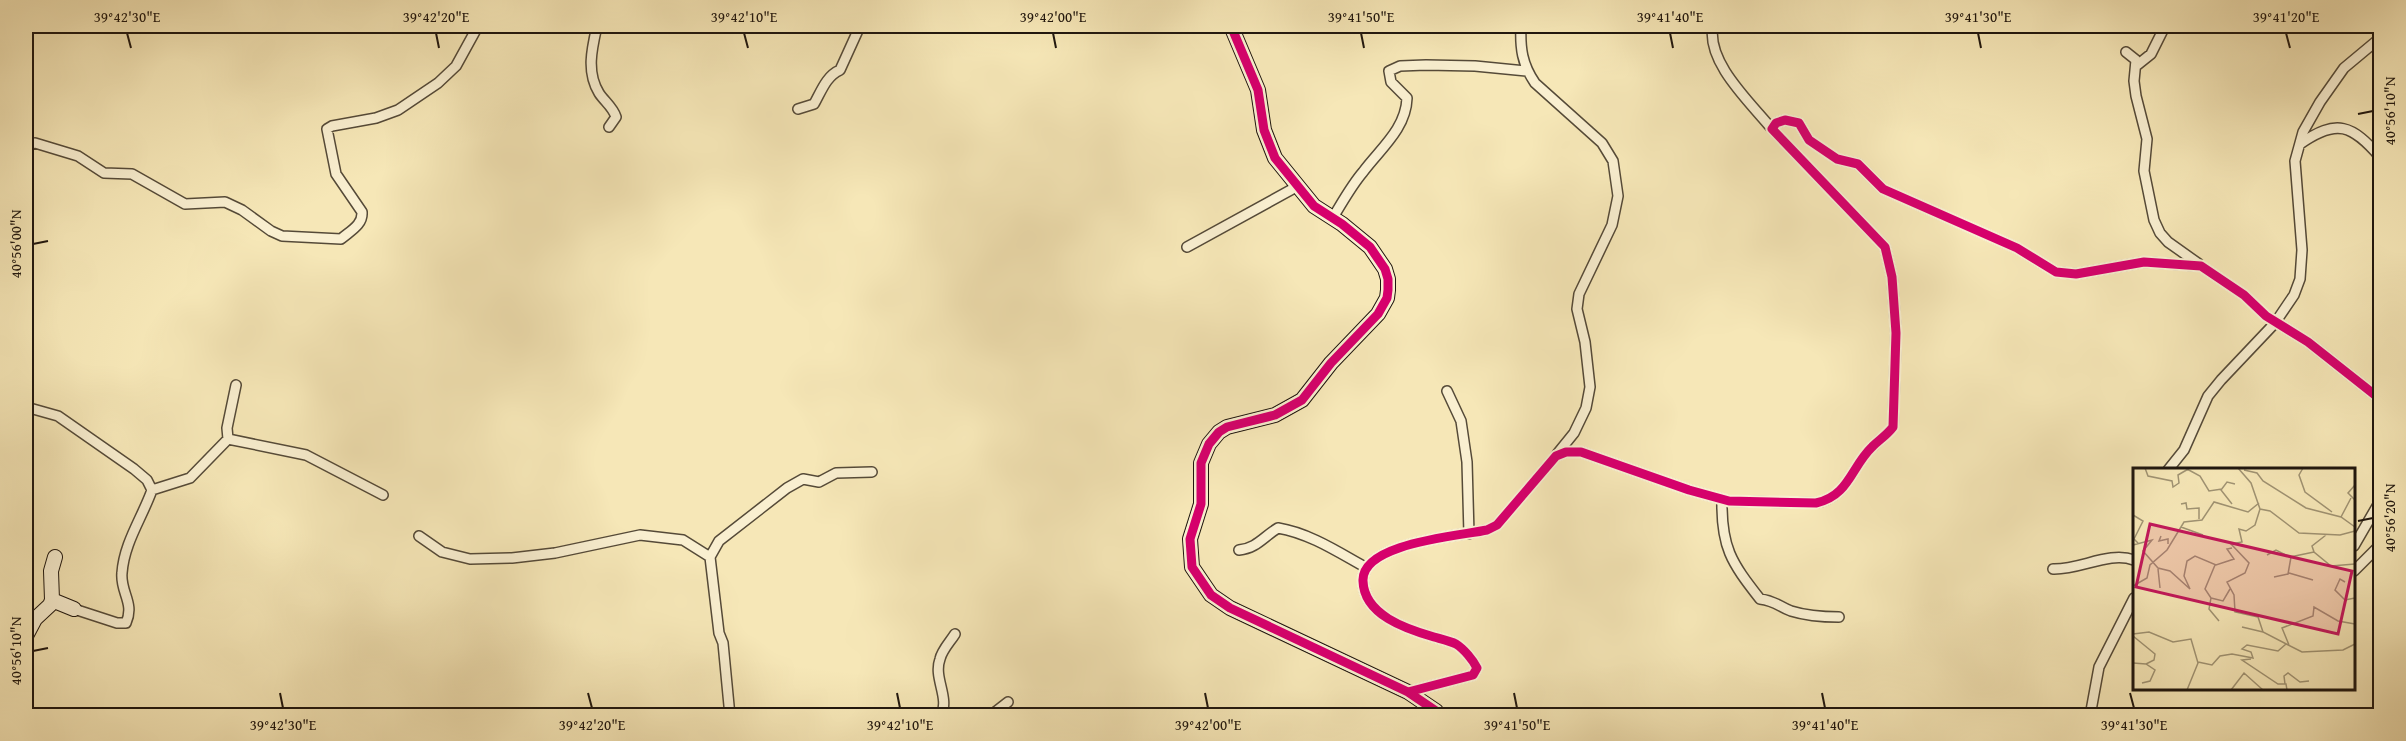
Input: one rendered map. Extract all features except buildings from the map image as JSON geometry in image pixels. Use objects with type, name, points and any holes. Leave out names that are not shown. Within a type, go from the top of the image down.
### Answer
[{"type":"street","points":[[26,145],[41,144],[78,156],[104,173],[132,174],[185,204],[225,202],[247,213],[277,234],[341,238],[359,224],[362,212],[336,174],[327,129],[332,126],[376,118],[398,110],[438,83],[456,66],[478,26]]},
{"type":"street","points":[[597,26],[592,49],[592,76],[600,94],[614,111],[616,117],[609,127]]},
{"type":"street","points":[[798,109],[814,104],[828,79],[840,70],[860,26]]},
{"type":"street","points":[[1231,26],[1258,90],[1269,148],[1281,167],[1314,206],[1363,242],[1378,259],[1388,279],[1387,298],[1378,314],[1331,363],[1302,400],[1275,415],[1227,427],[1215,436],[1203,454],[1201,463],[1201,504],[1190,539],[1192,567],[1205,589],[1222,603],[1408,692],[1436,711],[1439,716]]},
{"type":"street","points":[[1408,692],[1473,675],[1478,668],[1456,644],[1408,629],[1379,612],[1363,590],[1362,576],[1365,567],[1377,556],[1393,549],[1487,531],[1497,525],[1574,433],[1586,408],[1590,387],[1585,342],[1577,309],[1579,294],[1612,225],[1618,195],[1613,161],[1602,143],[1535,83],[1527,71],[1520,51],[1521,26]]},
{"type":"street","points":[[1556,456],[1566,452],[1581,452],[1689,490],[1722,499],[1816,503],[1828,501],[1841,491],[1871,447],[1893,427],[1896,333],[1892,277],[1885,246],[1772,129],[1730,78],[1713,47],[1711,36],[1713,26]]},
{"type":"street","points":[[2136,66],[2151,54],[2164,26]]},
{"type":"street","points":[[2170,468],[2184,450],[2208,396],[2275,323],[2294,295],[2300,279],[2301,239],[2295,160],[2303,132],[2320,102],[2344,68],[2380,38]]},
{"type":"street","points":[[2126,52],[2136,60],[2135,89],[2146,139],[2144,171],[2154,220],[2160,233],[2200,266],[2244,295],[2275,323],[2308,342],[2380,399]]},
{"type":"street","points":[[1332,219],[1363,170],[1396,131],[1407,110],[1407,98],[1391,82],[1389,71],[1400,66],[1419,65],[1475,66],[1527,71]]},
{"type":"street","points":[[1772,129],[1776,123],[1785,120],[1799,123],[1809,140],[1837,159],[1858,164],[1883,189],[2017,248],[2056,272],[2076,274],[2144,262],[2200,266]]},
{"type":"street","points":[[2300,144],[2313,135],[2332,128],[2344,128],[2357,134],[2380,157]]},
{"type":"street","points":[[1187,247],[1298,186]]},
{"type":"street","points":[[52,600],[117,623],[126,623],[131,612],[121,576],[134,528],[152,490],[190,478],[228,439],[231,403],[236,385]]},
{"type":"street","points":[[1447,391],[1461,421],[1467,462],[1469,534]]},
{"type":"street","points":[[26,407],[58,416],[134,469],[147,480],[152,490]]},
{"type":"street","points":[[228,439],[306,455],[383,495]]},
{"type":"street","points":[[730,716],[723,643],[719,633],[710,557],[719,541],[802,479],[819,482],[836,472],[872,472]]},
{"type":"street","points":[[1722,499],[1725,544],[1736,569],[1760,599],[1774,601],[1792,611],[1815,617],[1839,617]]},
{"type":"street","points":[[2355,544],[2380,501]]},
{"type":"street","points":[[1239,550],[1260,543],[1278,528],[1290,530],[1311,539],[1365,567]]},
{"type":"street","points":[[419,536],[442,552],[470,560],[555,553],[640,535],[683,540],[710,557]]},
{"type":"street","points":[[2355,570],[2380,545]]},
{"type":"street","points":[[26,636],[35,619],[50,605],[52,600],[51,580],[55,556]]},
{"type":"street","points":[[2053,569],[2065,569],[2121,557],[2133,560]]},
{"type":"street","points":[[2090,716],[2099,667],[2133,600]]},
{"type":"street","points":[[941,716],[944,698],[939,660],[955,634]]},
{"type":"street","points":[[990,716],[1008,702]]},
{"type":"cycle path","points":[[1231,26],[1258,90],[1264,130],[1275,158],[1314,206],[1342,224],[1370,247],[1385,269],[1388,290],[1387,298],[1378,314],[1331,363],[1302,400],[1275,415],[1227,427],[1219,432],[1209,444],[1201,463],[1201,504],[1190,539],[1192,567],[1211,595],[1230,608],[1408,692],[1436,711],[1439,716]]},
{"type":"cycle path","points":[[1408,692],[1473,675],[1477,668],[1456,644],[1411,630],[1379,612],[1365,593],[1363,581],[1367,568],[1378,558],[1394,550],[1435,539],[1487,530],[1497,525],[1556,456],[1566,452],[1581,452],[1689,490],[1729,501],[1816,503],[1836,494],[1849,480],[1865,455],[1893,427],[1896,333],[1892,277],[1885,247],[1772,129],[1776,123],[1785,120],[1799,123],[1809,140],[1837,159],[1858,164],[1883,189],[2017,248],[2056,272],[2076,274],[2144,262],[2201,266],[2244,295],[2266,316],[2308,342],[2380,399]]}]
